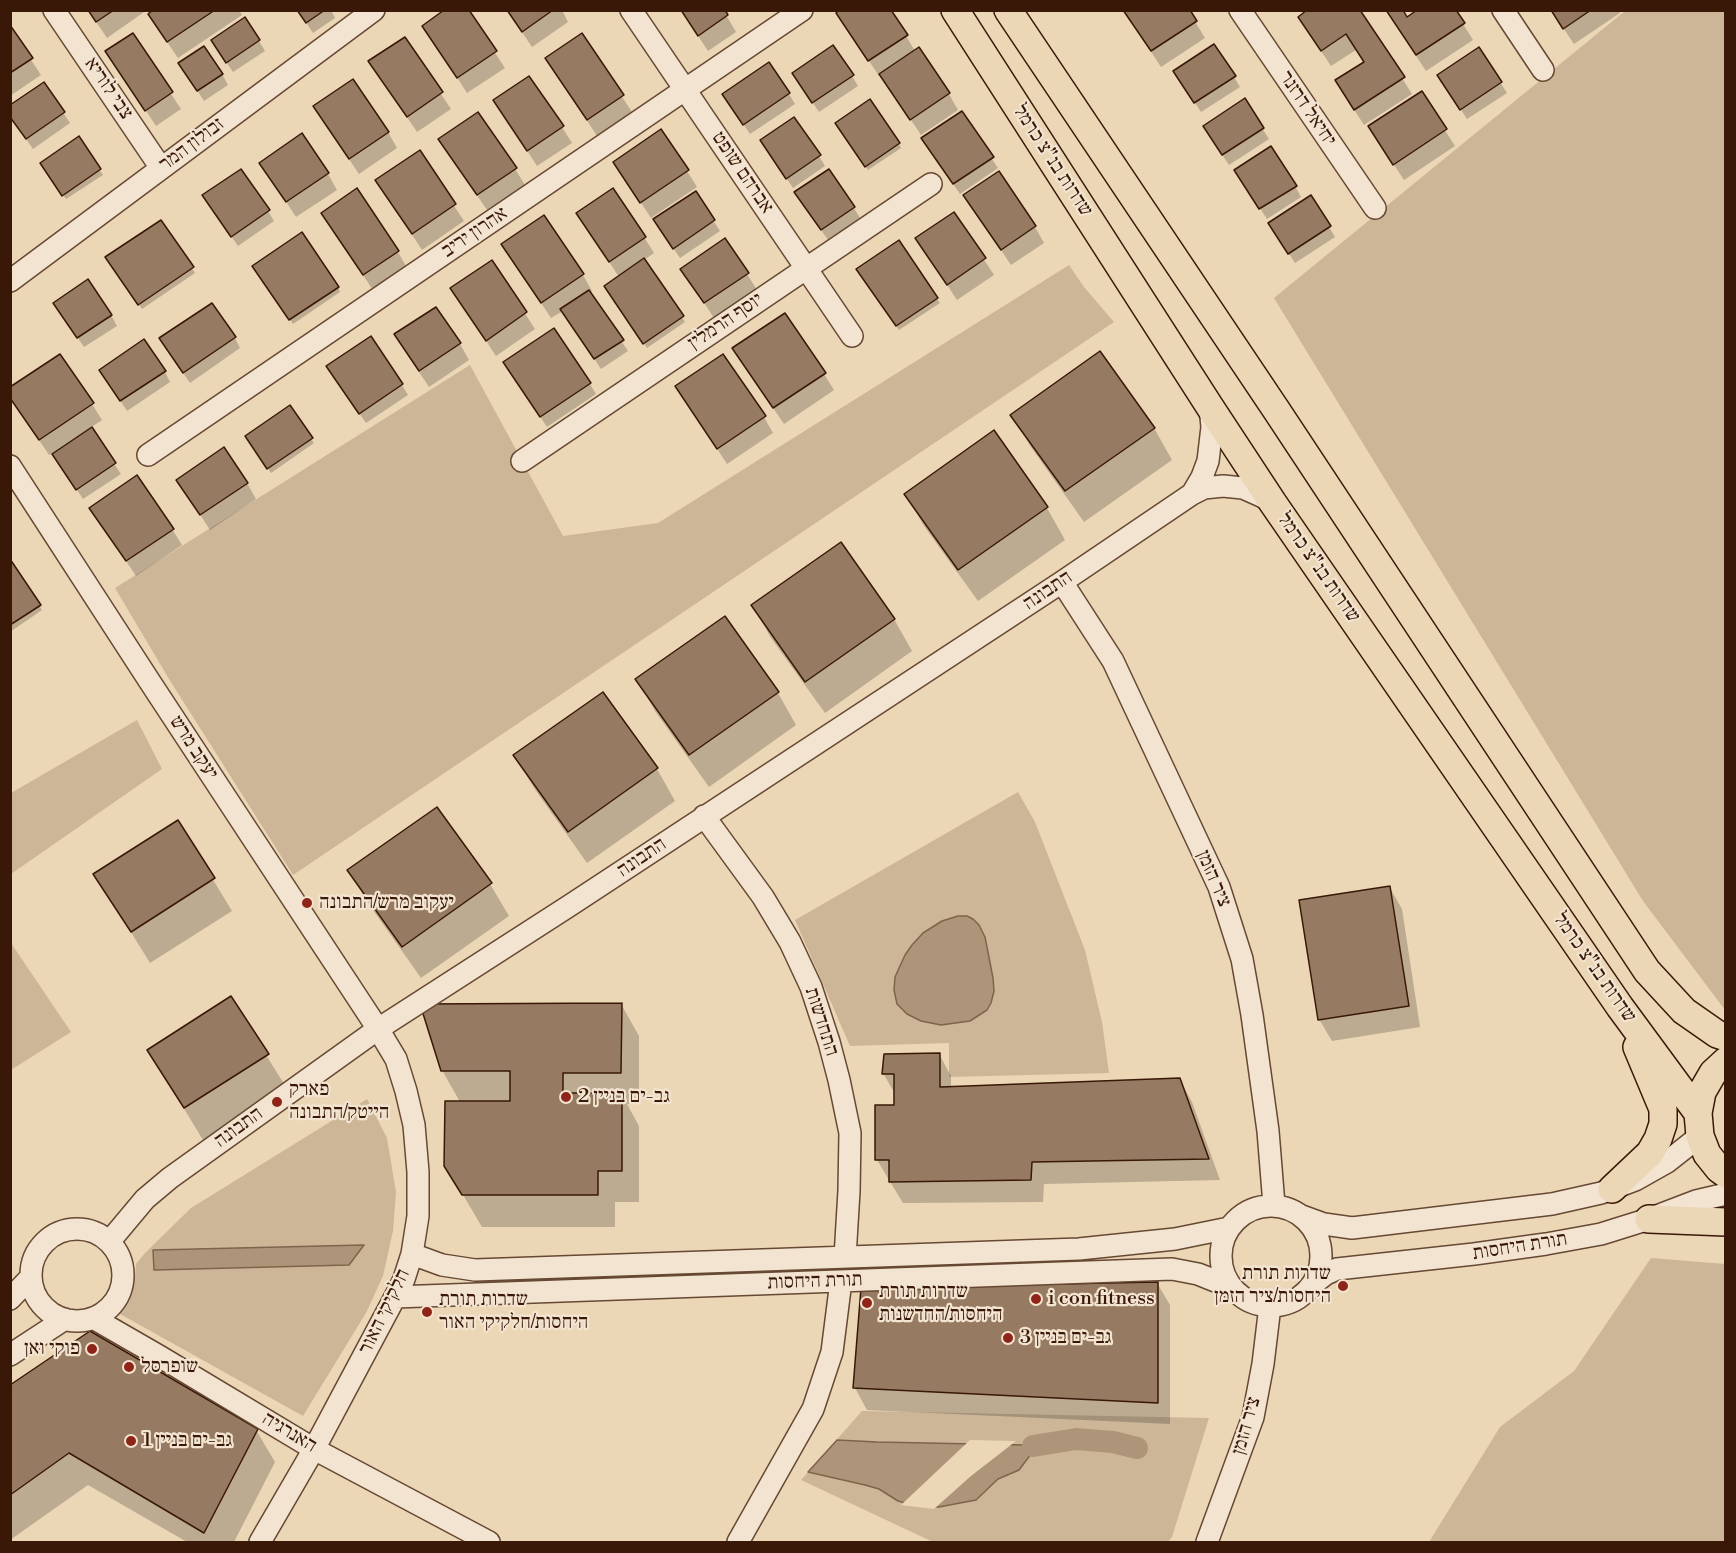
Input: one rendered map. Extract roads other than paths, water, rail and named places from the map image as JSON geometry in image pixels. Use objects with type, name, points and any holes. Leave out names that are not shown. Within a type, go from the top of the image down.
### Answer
[{"type":"main road","name":"שדרות בנ\"צ כרמל","points":[[955,10],[1273,503],[1620,1007],[1699,1125],[1707,1154],[1725,1174]]},
{"type":"main road","points":[[1008,10],[1647,971],[1684,1011],[1725,1037]]},
{"type":"main road","points":[[1612,1189],[1650,1153],[1663,1124],[1662,1109],[1620,1007]]},
{"type":"main road","points":[[1699,1125],[1702,1092],[1713,1072],[1725,1061]]},
{"type":"main road","points":[[1649,1219],[1725,1222]]},
{"type":"street","name":"צבי לוריא","points":[[54,10],[161,168]]},
{"type":"street","name":"זבולון המר","points":[[10,281],[374,10]]},
{"type":"street","name":"אברהם שופט","points":[[631,10],[852,336]]},
{"type":"street","name":"אהרון יריב","points":[[148,455],[802,10]]},
{"type":"street","points":[[1503,10],[1543,70]]},
{"type":"street","name":"יחיאל דרזנר","points":[[1248,13],[1375,208]]},
{"type":"street","name":"יוסף הרמלין","points":[[522,461],[931,184]]},
{"type":"street","name":"התבונה","points":[[1192,494],[1208,461],[1212,427],[1210,407]]},
{"type":"street","name":"יעקב מרש","points":[[10,466],[378,1029]]},
{"type":"street","name":"התבונה","points":[[109,1242],[145,1199],[170,1178],[378,1029],[1062,582],[1192,494],[1204,488],[1223,486],[1243,488],[1273,503]]},
{"type":"street","name":"ציר הזמן","points":[[1062,582],[1113,661],[1219,887],[1242,959],[1252,1015],[1269,1131],[1274,1206]]},
{"type":"street","name":"התחדשות","points":[[704,816],[763,897],[790,942],[811,987],[829,1042],[850,1133],[845,1257]]},
{"type":"street","name":"חלקיקי האור","points":[[260,1542],[314,1449],[395,1297],[412,1254],[418,1216],[418,1172],[414,1125],[396,1059],[378,1029]]},
{"type":"street","name":"תורת היחסות","points":[[1302,1216],[1324,1224],[1352,1228],[1552,1204],[1612,1189],[1635,1180],[1668,1162],[1699,1125]]},
{"type":"street","name":"תורת היחסות","points":[[1313,1284],[1337,1269],[1474,1254],[1601,1234],[1696,1201],[1725,1194]]},
{"type":"street","points":[[1274,1206],[1289,1209],[1302,1216],[1313,1227],[1320,1241],[1322,1256],[1320,1271],[1313,1284],[1302,1295],[1287,1303],[1270,1306],[1243,1297],[1233,1288],[1225,1274],[1221,1259],[1223,1243],[1229,1228],[1238,1218],[1261,1207],[1274,1206]]},
{"type":"street","name":"תורת היחסות","points":[[412,1254],[442,1265],[475,1270],[1079,1249],[1175,1239],[1229,1228]]},
{"type":"street","points":[[82,1229],[97,1233],[109,1242],[119,1255],[123,1270],[123,1285],[117,1299],[106,1311],[93,1318],[79,1321],[65,1319],[52,1313],[41,1303],[34,1291],[31,1277],[32,1266],[41,1247],[52,1236],[66,1230],[82,1229]]},
{"type":"street","name":"תורת היחסות","points":[[395,1297],[1172,1269],[1198,1274],[1233,1288]]},
{"type":"street","points":[[10,1299],[31,1277]]},
{"type":"street","points":[[738,1542],[813,1409],[831,1352],[841,1281]]},
{"type":"street","name":"ציר הזמן","points":[[1207,1542],[1253,1417],[1263,1364],[1270,1306]]},
{"type":"street","name":"האנרגיה","points":[[93,1318],[314,1449],[489,1542]]},
{"type":"street","points":[[10,1355],[65,1319]]},
{"type":"waterway","points":[[1033,1446],[1076,1439],[1113,1442],[1137,1448]]},
{"type":"place","name":"יעקוב מרש/התבונה","points":[[307,903]]},
{"type":"place","name":"גב-ים בניין 2","points":[[566,1097]]},
{"type":"place","name":"פארק הייטק/התבונה","points":[[277,1102]]},
{"type":"place","name":"שדרות תורת היחסות/ציר הזמן","points":[[1343,1286]]},
{"type":"place","name":"i con fitness","points":[[1036,1299]]},
{"type":"place","name":"שדרות תורת היחסות/החדשנות","points":[[867,1303]]},
{"type":"place","name":"שדרות תורת היחסות/חלקיקי האור","points":[[427,1312]]},
{"type":"place","name":"גב-ים בניין 3","points":[[1008,1338]]},
{"type":"place","name":"פוקי ואן","points":[[92,1349]]},
{"type":"place","name":"שופרסל","points":[[129,1367]]},
{"type":"place","name":"גב-ים בניין 1","points":[[131,1441]]}]
